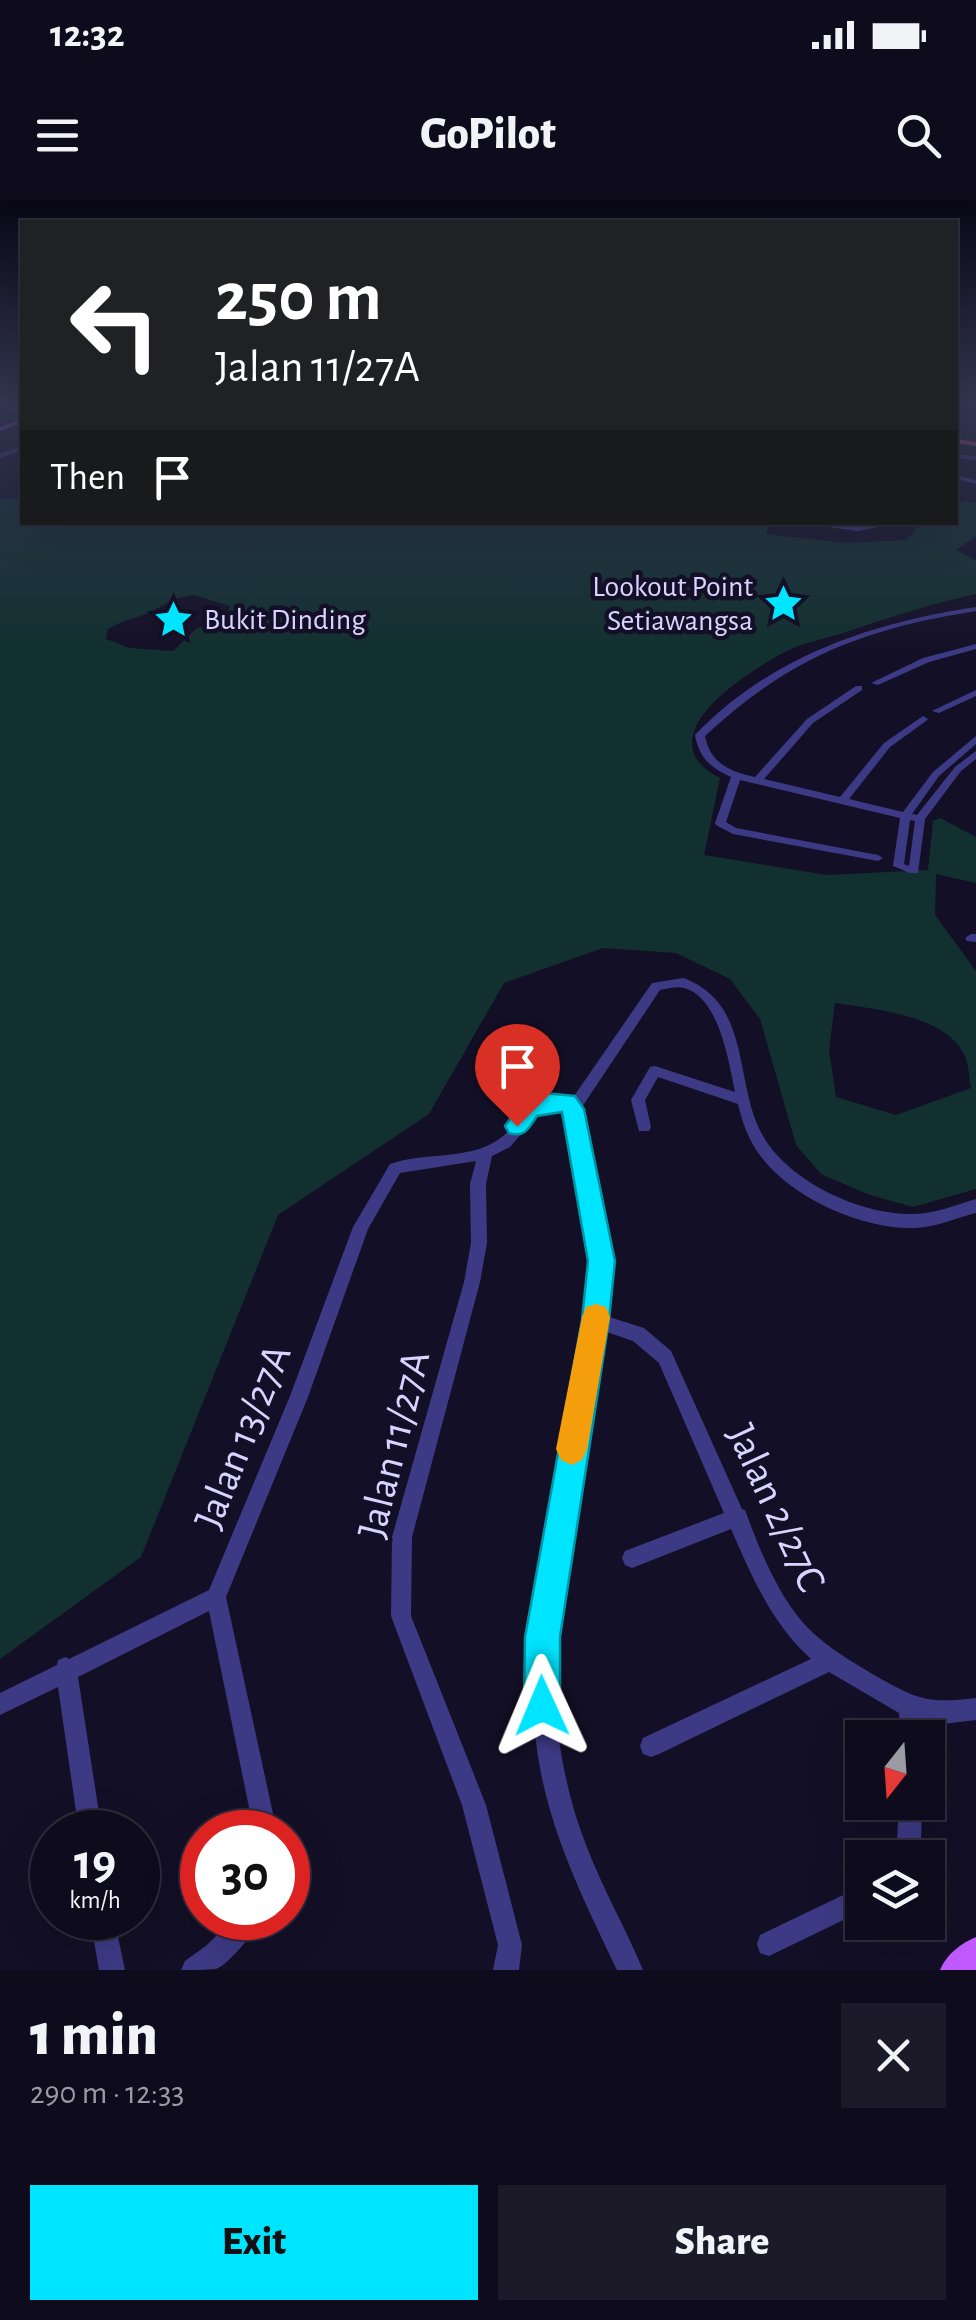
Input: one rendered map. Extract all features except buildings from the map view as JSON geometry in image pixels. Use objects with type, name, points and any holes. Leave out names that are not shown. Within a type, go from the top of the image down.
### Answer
[{"type":"main road","points":[[956,1970],[976,1953]]},
{"type":"street","points":[[821,525],[858,529],[881,525]]},
{"type":"street","points":[[920,819],[736,776],[712,765],[702,750],[700,735],[736,698],[802,658],[946,613],[976,609]]},
{"type":"street","points":[[875,683],[926,660],[976,646]]},
{"type":"street","points":[[756,781],[810,721],[859,688]]},
{"type":"street","points":[[936,711],[976,693]]},
{"type":"street","points":[[842,801],[887,745],[923,720]]},
{"type":"street","points":[[976,739],[936,774],[906,816],[898,866],[914,871],[920,819],[958,769],[976,754]]},
{"type":"street","points":[[736,776],[720,823],[733,831],[878,858]]},
{"type":"street","points":[[573,1109],[656,986],[676,982],[699,990],[720,1013],[733,1044],[742,1100],[763,1147],[785,1170],[825,1197],[902,1221],[921,1221],[976,1206]]},
{"type":"street","points":[[644,1127],[638,1100],[656,1071],[742,1100]]},
{"type":"street","points":[[486,1152],[505,1143],[534,1106],[567,1103],[573,1109],[601,1244],[596,1320],[542,1637],[540,1683],[550,1765],[563,1822],[577,1862],[630,1970]]},
{"type":"street","name":"Jalan 13/27A","points":[[216,1596],[300,1396],[361,1227],[386,1180],[395,1168],[419,1161],[486,1152]]},
{"type":"street","name":"Jalan 11/27A","points":[[486,1152],[478,1184],[479,1243],[472,1282],[402,1537],[401,1616],[474,1805],[510,1945],[506,1970]]},
{"type":"street","name":"Jalan 2/27C","points":[[596,1320],[638,1334],[665,1357],[766,1585],[783,1614],[830,1660],[910,1708],[943,1712],[976,1709]]},
{"type":"street","points":[[632,1558],[738,1517]]},
{"type":"street","points":[[0,1704],[216,1596],[261,1810]]},
{"type":"street","points":[[651,1746],[830,1660]]},
{"type":"street","points":[[66,1668],[87,1810]]},
{"type":"street","points":[[910,1708],[910,1720]]},
{"type":"street","points":[[769,1944],[845,1906]]},
{"type":"street","points":[[106,1940],[112,1970]]},
{"type":"street","points":[[194,1970],[229,1940]]},
{"type":"green space","points":[[20,498],[20,525],[768,525],[766,534],[847,543],[907,540],[919,525],[958,525],[958,504],[976,503],[976,536],[956,550],[976,560],[976,594],[785,652],[746,676],[708,709],[696,727],[692,745],[699,762],[720,778],[704,855],[827,875],[928,870],[933,821],[940,818],[976,837],[976,883],[936,874],[935,915],[976,971],[976,1189],[913,1207],[867,1194],[821,1174],[796,1145],[760,1019],[730,979],[676,953],[603,948],[504,983],[429,1114],[278,1215],[141,1557],[0,1659],[0,499]],"holes":[[[194,595],[230,606],[225,621],[197,628],[173,651],[130,648],[106,639],[113,626],[174,600]],[[835,1003],[908,1016],[943,1031],[965,1056],[971,1088],[896,1115],[836,1097],[829,1050]]]},
{"type":"slow traffic","points":[[572,1449],[596,1317]]},
{"type":"place","name":"Lookout Point Setiawangsa","points":[[783,603]]},
{"type":"place","name":"Bukit Dinding","points":[[174,619]]},
{"type":"route","points":[[517,1126],[534,1106],[567,1103],[573,1109],[598,1224],[602,1261],[596,1320],[542,1637],[542,1706]]}]
